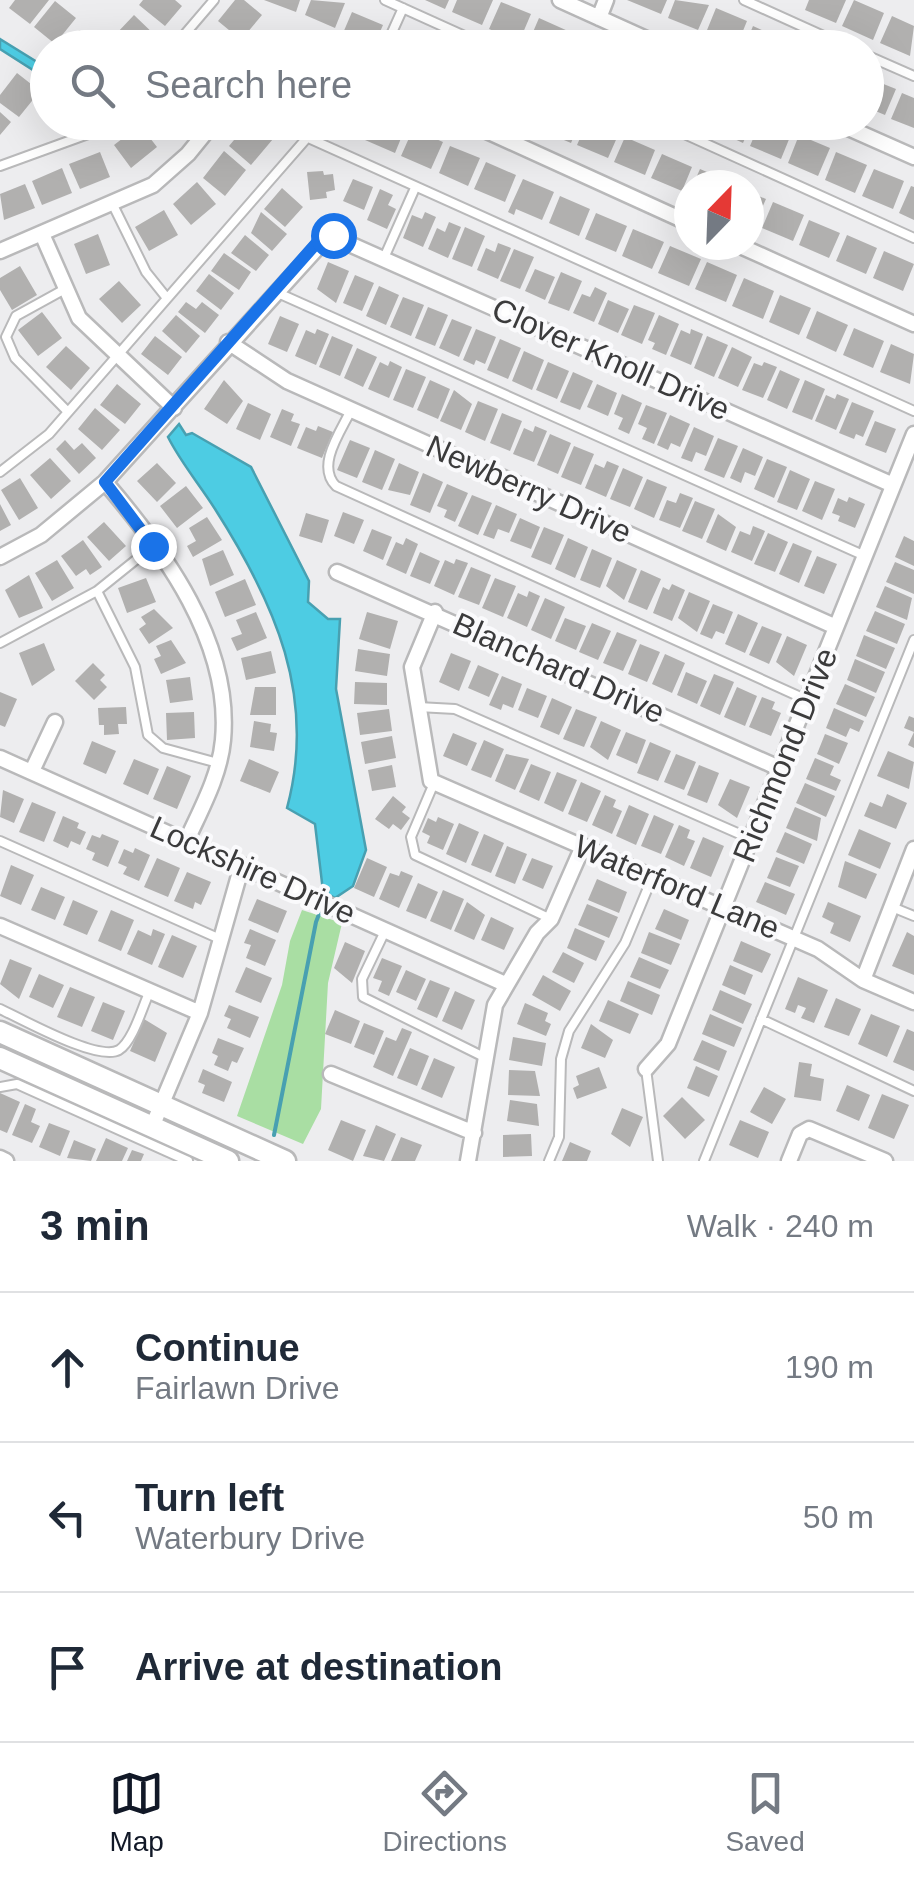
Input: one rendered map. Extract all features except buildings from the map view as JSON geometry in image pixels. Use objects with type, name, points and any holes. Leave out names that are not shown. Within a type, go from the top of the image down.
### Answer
[{"type":"main road","points":[[0,1032],[285,1161]]},
{"type":"main road","points":[[0,1058],[228,1161]]},
{"type":"street","points":[[560,0],[626,30]]},
{"type":"street","points":[[599,18],[606,0]]},
{"type":"street","points":[[0,251],[153,185],[199,140]]},
{"type":"street","points":[[507,140],[674,216]]},
{"type":"street","points":[[874,140],[914,158]]},
{"type":"street","points":[[42,234],[79,318],[174,408]]},
{"type":"street","name":"Clover Knoll Drive","points":[[274,292],[329,234],[893,485]]},
{"type":"street","points":[[764,257],[914,324]]},
{"type":"street","points":[[0,557],[42,535],[105,482],[274,292]]},
{"type":"street","name":"Newberry Drive","points":[[228,342],[264,369],[836,627]]},
{"type":"street","name":"Richmond Drive","points":[[646,1069],[668,1044],[914,434]]},
{"type":"street","points":[[105,482],[183,588],[214,658],[223,700],[223,742],[186,840]]},
{"type":"street","name":"Blanchard Drive","points":[[336,572],[435,612],[779,768]]},
{"type":"street","points":[[434,783],[427,772],[412,667],[435,612]]},
{"type":"street","points":[[32,772],[55,722]]},
{"type":"street","name":"Lockshire Drive","points":[[0,758],[505,984]]},
{"type":"street","name":"Waterford Lane","points":[[434,783],[794,938],[863,980],[914,1002]]},
{"type":"street","points":[[468,1161],[488,1027],[505,984],[550,919],[583,846]]},
{"type":"street","points":[[863,980],[914,849]]},
{"type":"street","points":[[152,1127],[200,1014],[242,865]]},
{"type":"street","points":[[0,926],[200,1014]]},
{"type":"street","points":[[331,1074],[474,1133]]},
{"type":"street","points":[[789,1161],[804,1130],[814,1130],[885,1161]]},
{"type":"lane","points":[[189,30],[214,0]]},
{"type":"lane","points":[[385,0],[453,30]]},
{"type":"lane","points":[[744,0],[810,30]]},
{"type":"lane","points":[[391,30],[399,4]]},
{"type":"lane","points":[[884,63],[914,76]]},
{"type":"lane","points":[[0,166],[72,140]]},
{"type":"lane","points":[[0,472],[38,444],[68,412],[305,140]]},
{"type":"lane","points":[[308,140],[914,411]]},
{"type":"lane","points":[[698,140],[914,238]]},
{"type":"lane","points":[[384,258],[414,188]]},
{"type":"lane","points":[[113,205],[146,272],[166,297]]},
{"type":"lane","points":[[65,289],[14,318],[6,337],[15,358],[68,412]]},
{"type":"lane","points":[[274,292],[865,556]]},
{"type":"lane","points":[[352,408],[326,467],[336,486],[807,700]]},
{"type":"lane","points":[[0,643],[96,591],[153,546]]},
{"type":"lane","points":[[96,591],[134,668],[148,735],[159,746],[218,763]]},
{"type":"lane","points":[[704,1161],[914,640]]},
{"type":"lane","points":[[418,707],[454,708],[751,839]]},
{"type":"lane","points":[[434,783],[413,831],[416,855],[550,919]]},
{"type":"lane","points":[[0,840],[220,939]]},
{"type":"lane","points":[[550,1161],[559,1137],[561,1058],[569,1031],[625,943],[652,878]]},
{"type":"lane","points":[[892,906],[914,916]]},
{"type":"lane","points":[[386,929],[362,979],[366,1000],[484,1057]]},
{"type":"lane","points":[[0,1009],[107,1053],[125,1044],[149,993]]},
{"type":"lane","points":[[761,1019],[914,1091]]},
{"type":"lane","points":[[646,1069],[658,1161]]},
{"type":"lane","points":[[0,1087],[17,1084],[188,1161]]},
{"type":"green space","points":[[302,910],[342,923],[328,983],[321,1109],[303,1144],[237,1116],[282,985],[290,941]]},
{"type":"water","points":[[0,39],[30,58],[30,68],[0,49]]},
{"type":"water","points":[[179,424],[186,435],[192,433],[251,467],[309,581],[308,602],[328,619],[340,619],[336,689],[366,850],[353,886],[335,898],[323,891],[315,824],[287,808],[297,728],[285,652],[237,544],[168,437]]},
{"type":"waterway","points":[[274,1135],[316,922],[328,891]]},
{"type":"route","points":[[153,546],[105,482],[321,238],[333,235]]}]
